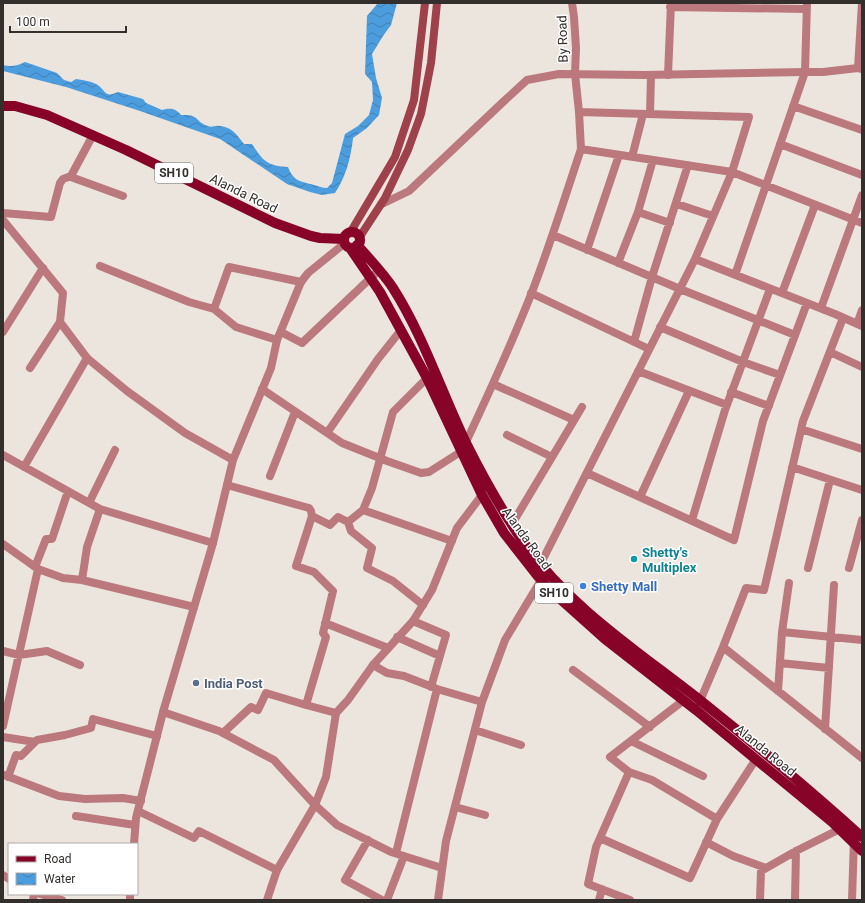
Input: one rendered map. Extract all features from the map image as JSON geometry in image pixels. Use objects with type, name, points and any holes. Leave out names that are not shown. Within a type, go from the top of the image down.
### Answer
[{"type":"main road","points":[[351,241],[395,157],[414,100],[425,3]]},
{"type":"main road","points":[[351,241],[382,204],[408,150],[421,114],[431,63],[437,3]]},
{"type":"main road","name":"Alanda Road","points":[[3,106],[15,106],[47,115],[126,150],[275,224],[311,236],[351,241],[379,270],[393,288],[418,333],[464,447],[489,499],[512,524],[524,544],[580,611],[605,639],[684,700],[840,829],[857,837]]},
{"type":"main road","name":"Alanda Road","points":[[351,241],[464,447],[504,533],[548,588],[580,611],[600,623],[759,748],[857,837],[862,851]]},
{"type":"street","name":"By Road","points":[[572,3],[576,48],[575,74],[581,149]]},
{"type":"street","points":[[382,204],[409,191],[528,80],[559,74],[668,75],[823,72],[860,69],[862,3]]},
{"type":"street","points":[[668,75],[670,5],[806,6],[805,72],[735,275]]},
{"type":"street","points":[[632,157],[647,114],[651,75]]},
{"type":"street","points":[[793,106],[862,130]]},
{"type":"street","points":[[438,900],[446,841],[482,702],[505,640],[544,567],[587,473],[695,259],[732,172],[749,117],[579,112]]},
{"type":"street","points":[[70,177],[93,135]]},
{"type":"street","points":[[780,144],[862,175]]},
{"type":"street","points":[[262,389],[342,443],[380,459],[421,473],[426,473],[464,447],[531,294],[553,235],[581,149],[732,172],[862,223]]},
{"type":"street","points":[[587,250],[619,155]]},
{"type":"street","points":[[618,262],[638,212],[653,160]]},
{"type":"street","points":[[634,342],[652,277],[677,204],[688,166]]},
{"type":"street","points":[[3,213],[50,217],[60,183],[63,179],[70,177],[123,196]]},
{"type":"street","points":[[821,308],[862,195]]},
{"type":"street","points":[[677,204],[713,216]]},
{"type":"street","points":[[782,293],[815,205]]},
{"type":"street","points":[[638,212],[670,224]]},
{"type":"street","points":[[3,220],[62,293],[60,322],[30,368]]},
{"type":"street","points":[[553,235],[680,289],[795,334]]},
{"type":"street","points":[[134,843],[135,825],[140,801],[163,712],[213,543],[232,460],[271,368],[279,336],[301,282],[308,273],[351,241]]},
{"type":"street","points":[[695,259],[821,308],[859,325],[862,310]]},
{"type":"street","points":[[100,266],[189,302],[214,310],[236,327],[279,336],[302,343],[379,270]]},
{"type":"street","points":[[214,310],[229,267],[301,282]]},
{"type":"street","points":[[3,332],[43,268]]},
{"type":"street","points":[[692,520],[731,392],[770,288]]},
{"type":"street","points":[[531,294],[650,349]]},
{"type":"street","points":[[587,473],[734,540],[763,421],[807,303]]},
{"type":"street","points":[[700,701],[746,588],[764,590],[803,420],[843,318]]},
{"type":"street","points":[[60,322],[87,358],[127,391],[185,433],[232,460]]},
{"type":"street","points":[[660,327],[743,362],[780,375]]},
{"type":"street","points":[[327,433],[400,330]]},
{"type":"street","points":[[830,352],[862,367]]},
{"type":"street","points":[[24,467],[87,358]]},
{"type":"street","points":[[638,372],[727,405]]},
{"type":"street","points":[[348,522],[363,510],[372,488],[392,412],[427,378]]},
{"type":"street","points":[[492,384],[574,420]]},
{"type":"street","points":[[640,497],[689,391]]},
{"type":"street","points":[[731,392],[768,406]]},
{"type":"street","points":[[512,524],[582,407]]},
{"type":"street","points":[[270,476],[295,412]]},
{"type":"street","points":[[801,429],[862,449]]},
{"type":"street","points":[[507,435],[552,457]]},
{"type":"street","points":[[89,503],[115,450]]},
{"type":"street","points":[[3,455],[100,509],[213,543]]},
{"type":"street","points":[[792,467],[862,490]]},
{"type":"street","points":[[808,568],[830,480]]},
{"type":"street","points":[[227,484],[309,508],[311,511],[312,516],[296,566],[314,572],[333,591],[323,633],[326,637],[306,705]]},
{"type":"street","points":[[3,726],[37,568],[46,539],[52,539],[68,491]]},
{"type":"street","points":[[267,900],[278,870],[316,805],[326,777],[336,713],[348,700],[373,665],[413,621],[432,590],[457,528],[489,499]]},
{"type":"street","points":[[82,580],[87,547],[100,509]]},
{"type":"street","points":[[363,510],[452,541]]},
{"type":"street","points":[[312,516],[330,525],[338,517],[348,522],[351,531],[372,548],[367,568],[394,581],[423,605]]},
{"type":"street","points":[[849,568],[862,520]]},
{"type":"street","points":[[3,544],[37,568],[62,578],[82,580],[194,607]]},
{"type":"street","points":[[778,691],[782,632],[789,583]]},
{"type":"street","points":[[825,729],[834,585]]},
{"type":"street","points":[[396,853],[446,635],[413,621]]},
{"type":"street","points":[[325,623],[388,648]]},
{"type":"street","points":[[782,632],[862,640]]},
{"type":"street","points":[[397,637],[440,656]]},
{"type":"street","points":[[723,647],[862,758]]},
{"type":"street","points":[[3,651],[19,655],[47,651],[80,665]]},
{"type":"street","points":[[780,663],[829,668]]},
{"type":"street","points":[[373,665],[387,672],[404,676],[434,688],[482,702]]},
{"type":"street","points":[[573,670],[650,727]]},
{"type":"street","points":[[223,733],[251,707],[258,710],[266,693],[336,713]]},
{"type":"street","points":[[684,700],[610,757],[629,772],[652,780],[717,818]]},
{"type":"street","points":[[163,712],[223,733],[274,760],[337,825],[396,853],[442,868]]},
{"type":"street","points":[[140,801],[123,798],[85,799],[59,796],[6,776],[16,755],[21,756],[37,740],[91,728],[93,718],[157,736]]},
{"type":"street","points":[[475,730],[521,745]]},
{"type":"street","points":[[3,737],[35,742]]},
{"type":"street","points":[[631,741],[703,776]]},
{"type":"street","points":[[600,838],[690,878],[717,818],[756,759]]},
{"type":"street","points":[[629,772],[596,847],[588,884],[630,900]]},
{"type":"street","points":[[455,807],[485,815]]},
{"type":"street","points":[[138,811],[194,838],[199,831],[278,870]]},
{"type":"street","points":[[76,816],[135,825]]},
{"type":"street","points":[[760,900],[761,871],[796,851],[840,829]]},
{"type":"street","points":[[852,900],[857,837]]},
{"type":"street","points":[[368,840],[345,880],[382,900]]},
{"type":"street","points":[[706,842],[733,856],[766,868]]},
{"type":"street","points":[[795,900],[796,851]]},
{"type":"street","points":[[387,900],[404,856]]},
{"type":"street","points":[[599,900],[602,889]]},
{"type":"street","points":[[44,895],[62,900]]},
{"type":"water","points":[[378,3],[397,3],[391,25],[372,54],[376,78],[382,98],[379,115],[367,128],[353,138],[347,167],[335,193],[322,195],[287,184],[220,139],[66,87],[3,71],[3,65],[14,66],[25,62],[57,73],[64,80],[71,82],[76,79],[91,82],[99,86],[107,94],[118,92],[143,99],[146,103],[162,110],[172,109],[181,115],[194,117],[209,127],[218,126],[228,128],[234,132],[244,144],[252,144],[259,155],[266,162],[288,167],[295,178],[305,183],[327,188],[332,183],[345,134],[358,126],[369,115],[373,100],[372,82],[365,74],[367,16]]},
{"type":"place","name":"Shetty's Multiplex","points":[[634,559]]},
{"type":"place","name":"Shetty Mall","points":[[583,586]]},
{"type":"place","name":"India Post","points":[[196,683]]}]
